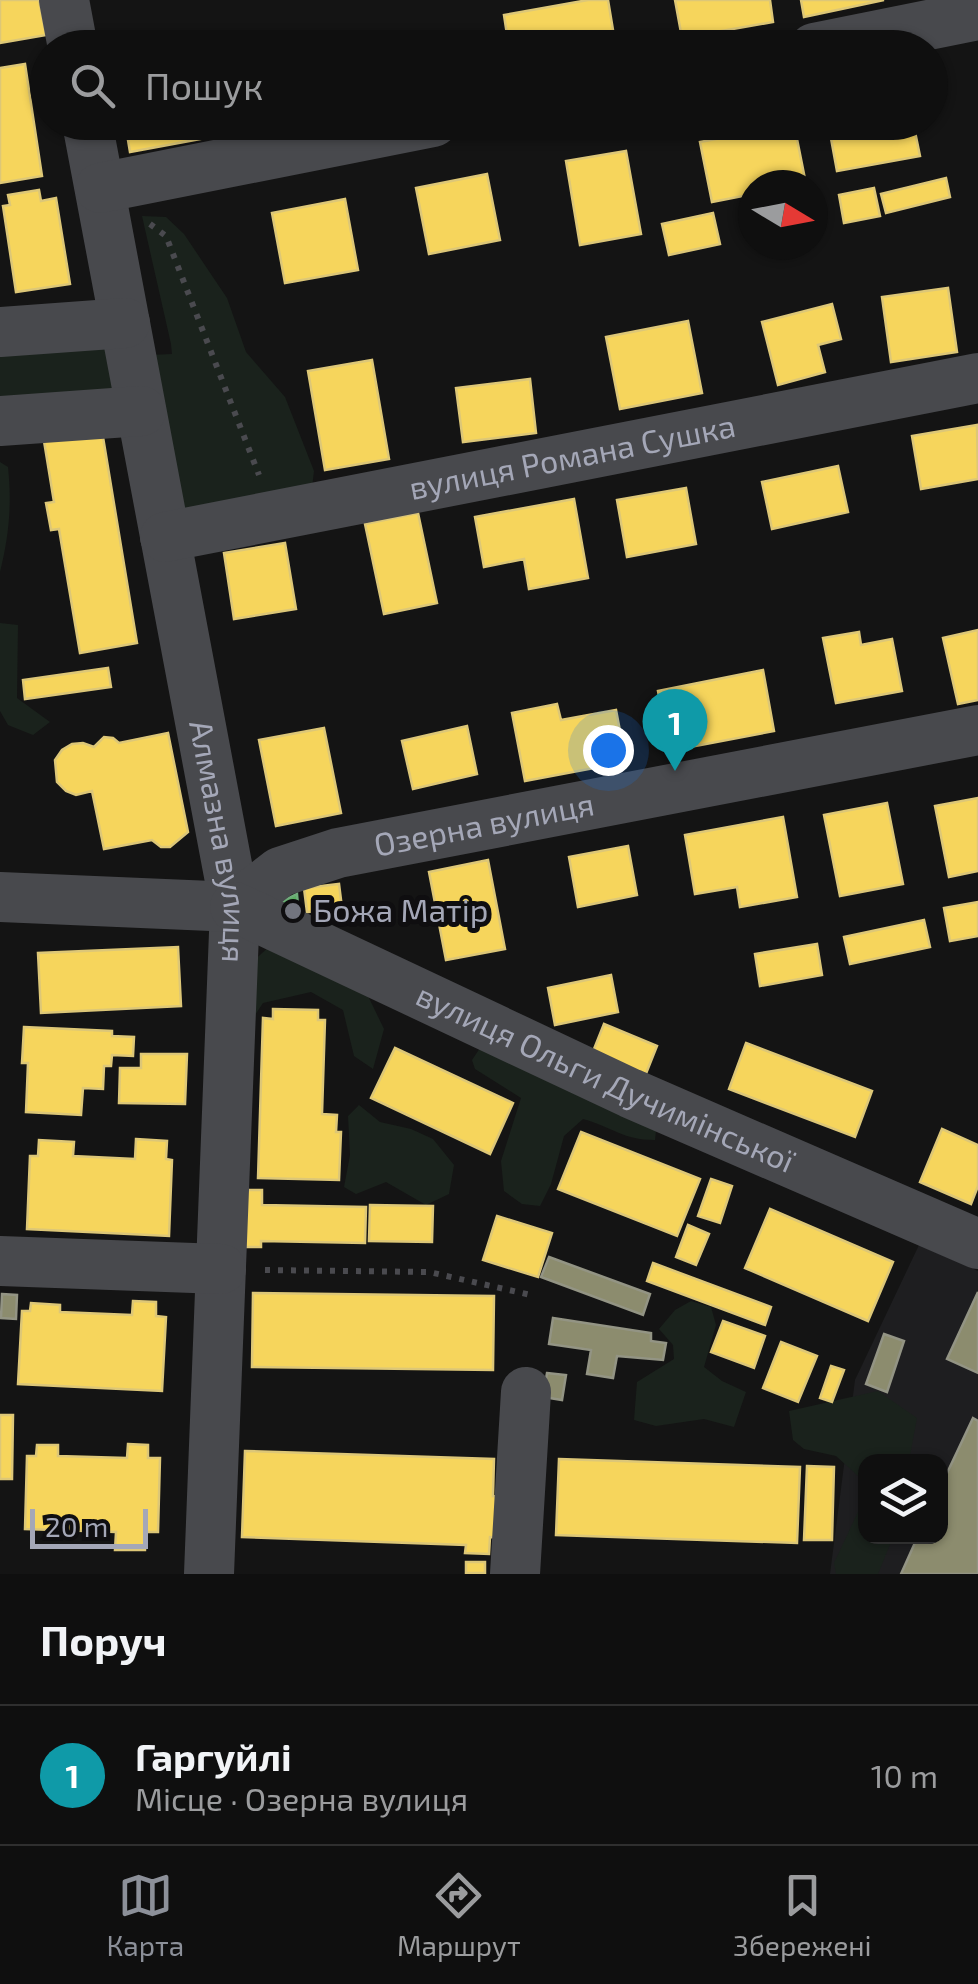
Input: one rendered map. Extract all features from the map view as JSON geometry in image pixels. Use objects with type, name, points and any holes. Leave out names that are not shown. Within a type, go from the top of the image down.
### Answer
[{"type":"street","points":[[64,0],[70,30]]},
{"type":"street","points":[[903,30],[978,15]]},
{"type":"street","name":"Алмазна вулиця","points":[[91,140],[235,907],[209,1574]]},
{"type":"street","points":[[100,188],[343,140]]},
{"type":"street","points":[[0,332],[124,323]]},
{"type":"street","name":"вулиця Романа Сушка","points":[[165,537],[978,378]]},
{"type":"street","points":[[0,420],[142,411]]},
{"type":"street","name":"Озерна вулиця","points":[[235,907],[280,872],[338,853],[978,730]]},
{"type":"street","points":[[0,896],[235,907]]},
{"type":"street","name":"вулиця Ольги Дучимінської","points":[[235,907],[630,1093],[978,1244]]},
{"type":"street","points":[[0,1261],[220,1270]]},
{"type":"street","points":[[515,1574],[526,1392]]},
{"type":"path","points":[[100,188],[166,236],[256,468],[280,514]]},
{"type":"path","points":[[220,1270],[429,1272],[531,1295]]},
{"type":"shaded area","points":[[142,216],[166,217],[184,234],[227,298],[246,352],[285,397],[314,471],[307,529],[178,517],[150,355],[172,354],[171,344]]},
{"type":"shaded area","points":[[118,341],[122,394],[0,403],[0,349]]},
{"type":"shaded area","points":[[0,462],[8,467],[10,494],[0,572]]},
{"type":"shaded area","points":[[0,623],[18,625],[17,698],[50,722],[33,735],[8,725],[0,711]]},
{"type":"shaded area","points":[[273,943],[345,969],[369,998],[384,1029],[373,1069],[354,1056],[343,1010],[311,992],[263,1003],[245,1030],[249,965]]},
{"type":"shaded area","points":[[482,1045],[657,1120],[655,1140],[626,1135],[583,1119],[564,1136],[551,1184],[540,1206],[522,1204],[504,1191],[501,1161],[521,1098],[475,1069],[472,1060]]},
{"type":"shaded area","points":[[359,1105],[380,1122],[433,1139],[454,1165],[449,1194],[426,1205],[386,1182],[356,1194],[344,1187],[350,1155],[348,1116]]},
{"type":"shaded area","points":[[919,1245],[978,1271],[978,1574],[830,1574],[855,1380]]},
{"type":"shaded area","points":[[691,1301],[711,1307],[716,1325],[704,1367],[746,1392],[734,1427],[704,1419],[656,1426],[634,1420],[637,1382],[674,1359],[673,1345],[659,1329],[675,1310]]},
{"type":"shaded area","points":[[878,1391],[917,1418],[910,1454],[858,1454],[858,1476],[836,1456],[804,1449],[793,1440],[789,1411]]},
{"type":"shaded area","points":[[858,1512],[858,1544],[890,1544],[878,1574],[836,1574],[834,1563]]},
{"type":"building: Житло","points":[[0,0],[39,0],[45,30],[30,30],[30,38],[0,43]]},
{"type":"building: Житло","points":[[608,0],[613,30],[506,30],[504,15]]},
{"type":"building: Житло","points":[[675,0],[770,0],[773,22],[728,30],[681,30]]},
{"type":"building: Житло","points":[[801,0],[884,0],[804,17]]},
{"type":"building: Житло","points":[[25,64],[30,140],[37,140],[42,176],[0,183],[0,68]]},
{"type":"building: Житло","points":[[128,140],[195,140],[130,152]]},
{"type":"building: Житло","points":[[797,140],[803,170],[738,170],[738,197],[712,202],[700,142]]},
{"type":"building: Житло","points":[[831,140],[917,140],[920,156],[837,171]]},
{"type":"building: Житло","points":[[626,151],[641,234],[580,245],[566,161]]},
{"type":"building: Житло","points":[[487,174],[500,240],[429,254],[416,188]]},
{"type":"building: Житло","points":[[946,178],[950,197],[886,213],[881,194]]},
{"type":"building: Житло","points":[[874,188],[880,216],[844,223],[839,195]]},
{"type":"building: Житло","points":[[39,190],[41,201],[56,198],[70,284],[16,292],[3,206],[10,205],[8,195]]},
{"type":"building: Житло","points":[[345,199],[358,270],[285,283],[272,213]]},
{"type":"building: Житло","points":[[713,213],[720,244],[669,255],[662,224]]},
{"type":"building: Житло","points":[[948,288],[957,352],[891,362],[882,297]]},
{"type":"building: Житло","points":[[832,304],[841,339],[818,345],[825,372],[778,385],[762,322]]},
{"type":"building: Житло","points":[[688,321],[702,393],[620,409],[606,337]]},
{"type":"building: Житло","points":[[372,360],[389,459],[325,470],[308,371]]},
{"type":"building: Житло","points":[[530,379],[536,433],[463,442],[456,388]]},
{"type":"building: Житло","points":[[977,425],[978,479],[921,489],[912,436]]},
{"type":"building: Житло","points":[[102,431],[137,643],[80,653],[59,529],[51,530],[46,503],[54,502],[44,441]]},
{"type":"building: Житло","points":[[838,466],[848,512],[772,529],[762,482]]},
{"type":"building: Житло","points":[[686,488],[696,544],[627,557],[617,500]]},
{"type":"building: Житло","points":[[574,499],[588,578],[529,589],[524,559],[484,567],[475,517]]},
{"type":"building: Житло","points":[[418,513],[437,603],[384,614],[365,524]]},
{"type":"building: Житло","points":[[285,543],[296,609],[234,619],[224,553]]},
{"type":"building: Житло","points":[[978,630],[978,700],[958,704],[943,638]]},
{"type":"building: Житло","points":[[859,632],[861,645],[892,639],[902,691],[836,703],[823,638]]},
{"type":"building: Житло","points":[[108,668],[111,687],[25,699],[23,680]]},
{"type":"building: Житло","points":[[763,670],[774,731],[669,751],[658,691]]},
{"type":"building: Житло","points":[[557,704],[561,720],[616,710],[626,762],[525,781],[512,713]]},
{"type":"building: Житло","points":[[467,726],[477,774],[413,789],[402,741]]},
{"type":"building: Житло","points":[[324,728],[341,813],[276,826],[259,740]]},
{"type":"building: Житло","points":[[168,733],[188,832],[170,847],[161,847],[152,840],[104,849],[92,791],[76,795],[66,791],[57,782],[55,760],[72,744],[94,747],[104,737],[119,743]]},
{"type":"building: Житло","points":[[978,798],[978,871],[949,877],[935,806]]},
{"type":"building: Житло","points":[[887,803],[903,884],[840,896],[824,815]]},
{"type":"building: Житло","points":[[783,817],[797,897],[740,907],[737,887],[695,894],[685,835]]},
{"type":"building: Житло","points":[[628,846],[637,895],[578,907],[569,857]]},
{"type":"building: Житло","points":[[488,860],[505,949],[446,960],[429,872]]},
{"type":"building: Житло","points":[[339,884],[342,908],[307,912],[304,888]]},
{"type":"building: Житло","points":[[978,902],[978,936],[950,941],[944,908]]},
{"type":"building: Житло","points":[[924,920],[930,947],[850,964],[844,937]]},
{"type":"building: Житло","points":[[817,944],[822,975],[760,986],[755,954]]},
{"type":"building: Житло","points":[[178,947],[181,1006],[41,1013],[38,953]]},
{"type":"building: Житло","points":[[611,975],[618,1012],[555,1025],[548,988]]},
{"type":"building: Житло","points":[[273,1009],[318,1010],[318,1020],[325,1020],[322,1114],[337,1115],[336,1132],[341,1132],[339,1180],[258,1178],[263,1018],[273,1019]]},
{"type":"building: Житло","points":[[604,1024],[657,1046],[645,1076],[592,1054]]},
{"type":"building: Житло","points":[[24,1027],[112,1031],[112,1036],[134,1037],[133,1056],[112,1055],[111,1066],[104,1066],[103,1089],[83,1088],[81,1115],[26,1112],[28,1063],[22,1063]]},
{"type":"building: Житло","points":[[746,1043],[872,1091],[855,1137],[729,1089]]},
{"type":"building: Житло","points":[[395,1048],[513,1103],[490,1154],[371,1098]]},
{"type":"building: Житло","points":[[141,1054],[187,1054],[185,1104],[119,1103],[120,1068],[141,1068]]},
{"type":"building: Житло","points":[[942,1129],[978,1145],[978,1186],[971,1204],[920,1182]]},
{"type":"building: Житло","points":[[581,1132],[700,1179],[677,1236],[558,1189]]},
{"type":"building: Житло","points":[[136,1139],[167,1141],[166,1159],[172,1160],[169,1236],[27,1229],[30,1156],[38,1156],[39,1140],[74,1142],[73,1156],[135,1159]]},
{"type":"building: Житло","points":[[711,1179],[732,1186],[720,1223],[698,1216]]},
{"type":"building: Житло","points":[[233,1190],[262,1190],[262,1205],[366,1207],[365,1243],[261,1241],[261,1247],[232,1247]]},
{"type":"building: Житло","points":[[370,1205],[433,1206],[432,1242],[369,1241]]},
{"type":"building: Житло","points":[[770,1209],[893,1262],[868,1321],[745,1268]]},
{"type":"building: Житло","points":[[497,1216],[552,1233],[538,1277],[483,1260]]},
{"type":"building: Житло","points":[[688,1225],[709,1234],[696,1265],[676,1257]]},
{"type":"building: Житло","points":[[653,1263],[771,1307],[765,1325],[647,1281]]},
{"type":"building: Житло","points":[[253,1293],[494,1296],[493,1370],[252,1367]]},
{"type":"building: Житло","points":[[133,1301],[156,1302],[156,1316],[166,1317],[162,1391],[18,1384],[22,1311],[30,1311],[31,1303],[60,1305],[60,1312],[132,1315]]},
{"type":"building: Житло","points":[[723,1321],[765,1336],[754,1368],[711,1352]]},
{"type":"building: Житло","points":[[781,1342],[817,1356],[798,1402],[763,1388]]},
{"type":"building: Житло","points":[[831,1366],[844,1370],[832,1402],[820,1398]]},
{"type":"building: Житло","points":[[0,1415],[13,1415],[12,1479],[0,1479]]},
{"type":"building: Житло","points":[[128,1444],[148,1445],[148,1458],[160,1458],[158,1532],[146,1532],[145,1550],[115,1550],[116,1532],[25,1529],[27,1456],[36,1456],[37,1445],[58,1445],[58,1456],[127,1458]]},
{"type":"building: Житло","points":[[245,1451],[494,1459],[493,1496],[510,1497],[509,1538],[490,1537],[489,1554],[465,1553],[466,1545],[242,1537]]},
{"type":"building: Житло","points":[[559,1459],[800,1467],[797,1543],[556,1535]]},
{"type":"building: Житло","points":[[807,1466],[834,1467],[832,1540],[804,1540]]},
{"type":"building: Житло","points":[[466,1562],[485,1562],[485,1573],[466,1573]]},
{"type":"building: Установи","name":"Божа Матір","points":[[297,894],[299,917],[275,905]]},
{"type":"building: Промзона","points":[[549,1257],[650,1294],[643,1315],[541,1277]]},
{"type":"building: Промзона","points":[[978,1292],[978,1373],[947,1359]]},
{"type":"building: Промзона","points":[[2,1294],[17,1295],[16,1319],[1,1318]]},
{"type":"building: Промзона","points":[[553,1318],[651,1333],[651,1341],[666,1343],[663,1360],[617,1356],[613,1378],[587,1374],[591,1350],[549,1344]]},
{"type":"building: Промзона","points":[[884,1334],[904,1341],[887,1392],[866,1384]]},
{"type":"building: Промзона","points":[[547,1373],[566,1375],[562,1400],[543,1397]]},
{"type":"building: Промзона","points":[[973,1418],[978,1421],[978,1574],[901,1574],[914,1544],[948,1544],[948,1471]]},
{"type":"place","name":"Гаргуйлі","points":[[675,771]]},
{"type":"place","name":"Божа Матір","points":[[293,911]]}]
